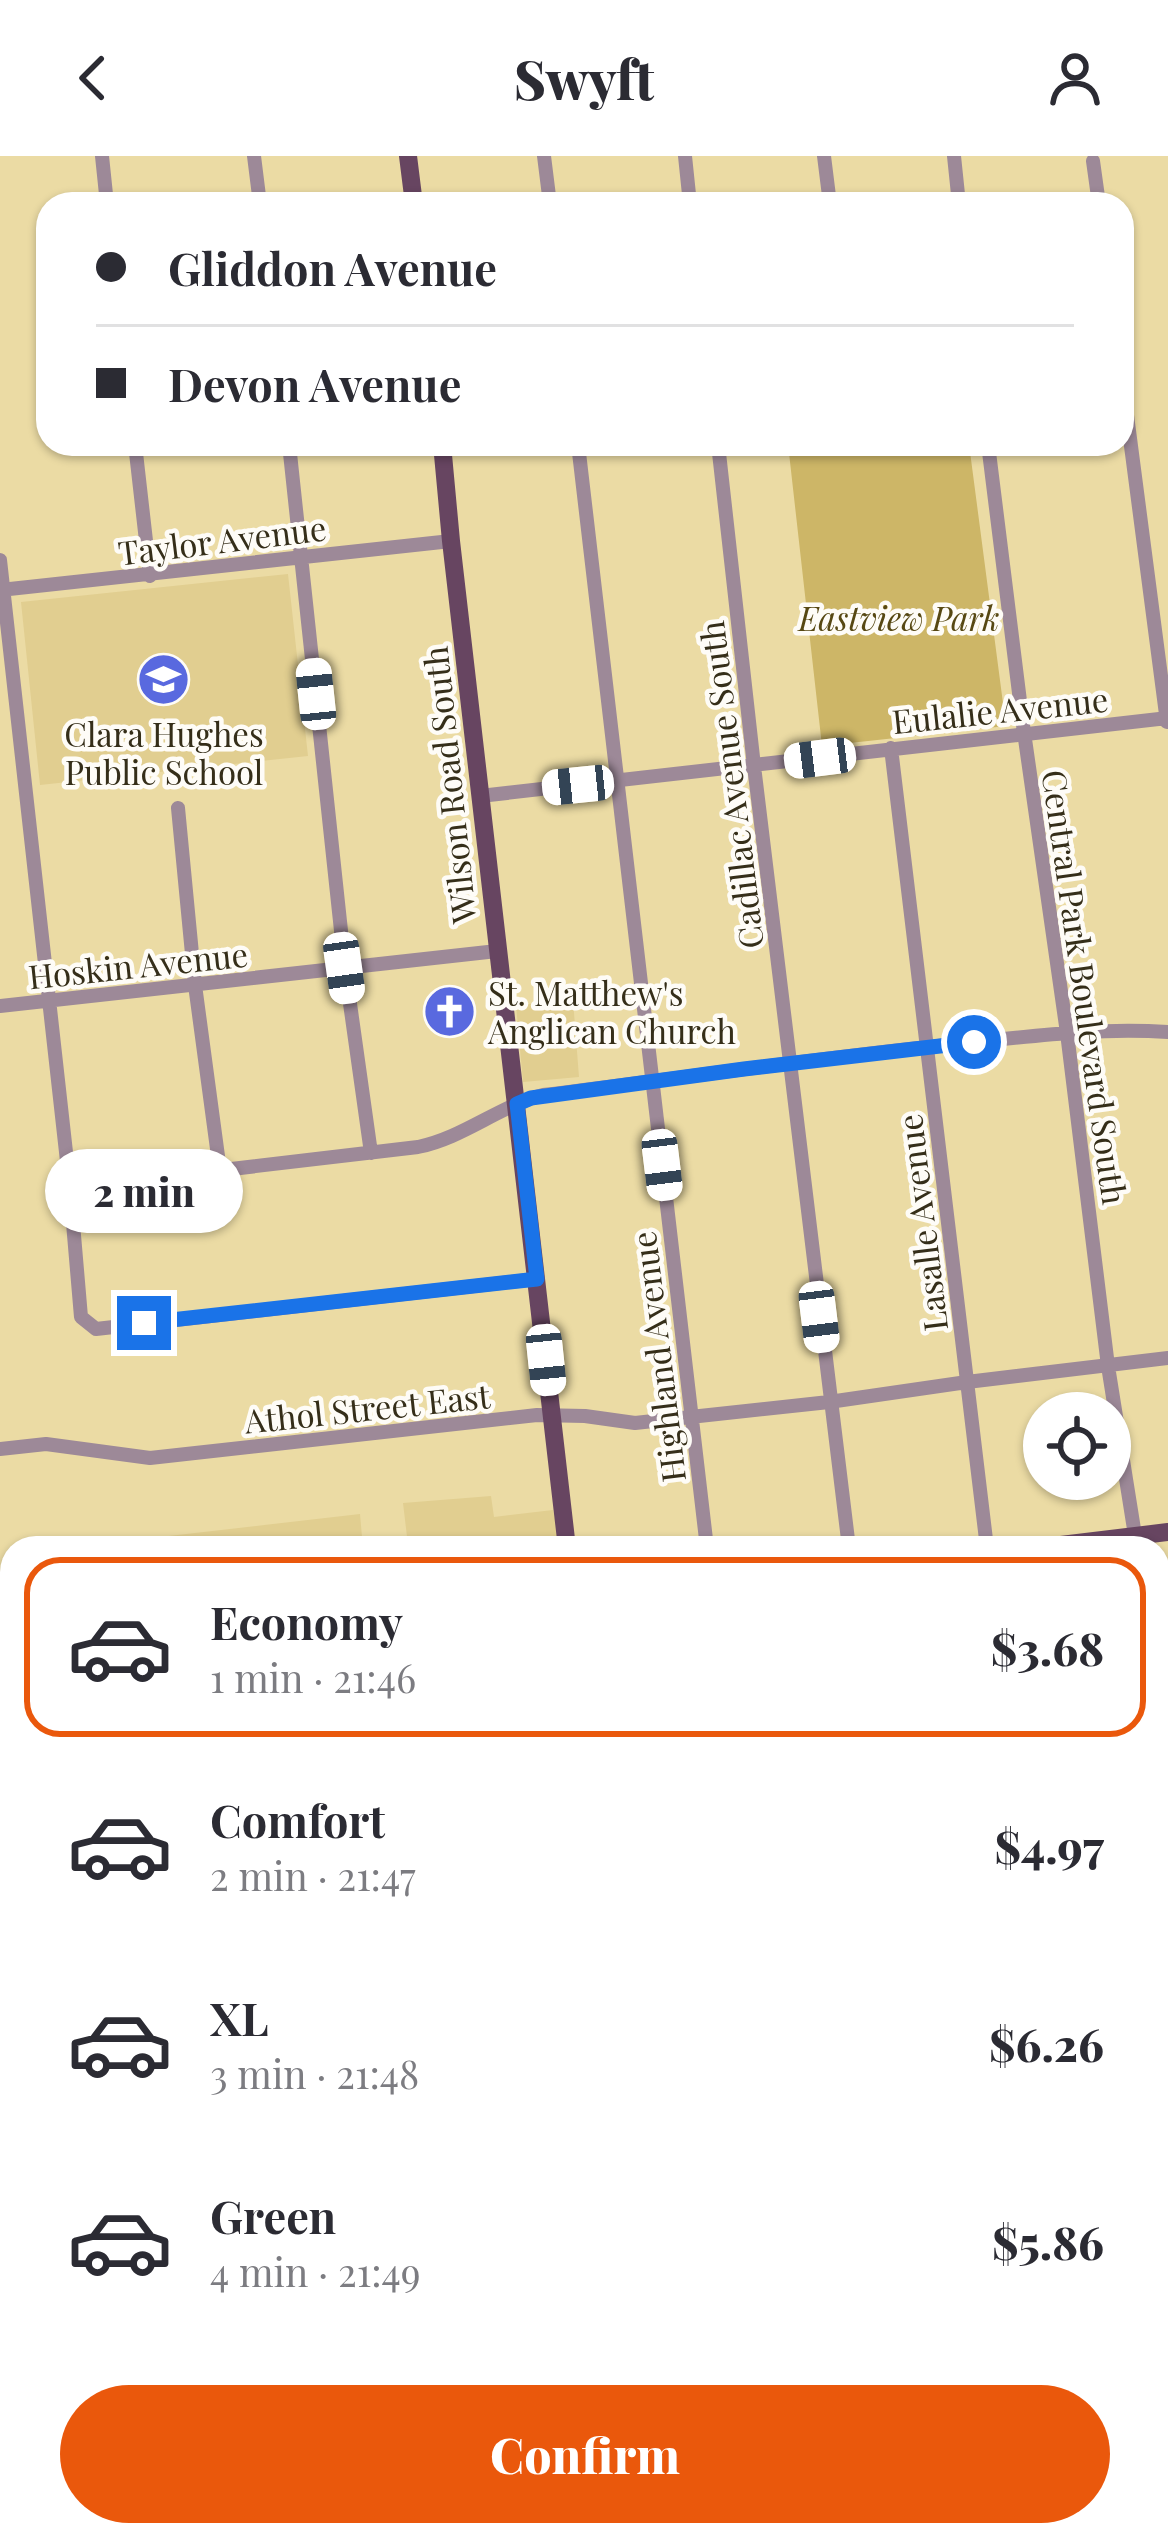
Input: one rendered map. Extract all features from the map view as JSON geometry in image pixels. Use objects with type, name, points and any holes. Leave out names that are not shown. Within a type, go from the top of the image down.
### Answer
[{"type":"main road","points":[[408,156],[412,192]]},
{"type":"main road","name":"Wilson Road South","points":[[443,456],[566,1536]]},
{"type":"street","points":[[102,156],[106,192]]},
{"type":"street","points":[[254,156],[258,192]]},
{"type":"street","points":[[544,156],[548,192]]},
{"type":"street","points":[[685,156],[689,192]]},
{"type":"street","points":[[824,156],[828,192]]},
{"type":"street","points":[[954,156],[958,192]]},
{"type":"street","points":[[1092,158],[1097,192]]},
{"type":"street","points":[[136,456],[150,576]]},
{"type":"street","points":[[290,456],[344,968],[371,1153]]},
{"type":"street","name":"Highland Avenue","points":[[579,456],[706,1536]]},
{"type":"street","name":"Cadillac Avenue South","points":[[719,456],[847,1536]]},
{"type":"street","name":"Central Park Boulevard South","points":[[989,456],[1108,1366],[1135,1536]]},
{"type":"street","points":[[1133,456],[1168,721]]},
{"type":"street","name":"Taylor Avenue","points":[[2,589],[451,541]]},
{"type":"street","points":[[0,560],[81,1317],[96,1329],[537,1279]]},
{"type":"street","name":"Eulalie Avenue","points":[[480,796],[1168,721]]},
{"type":"street","name":"Lasalle Avenue","points":[[891,748],[986,1536]]},
{"type":"street","points":[[178,808],[220,1171]]},
{"type":"street","name":"Hoskin Avenue","points":[[0,1006],[497,951]]},
{"type":"street","points":[[70,1188],[435,1144],[543,1094],[1067,1033],[1168,1032]]},
{"type":"street","name":"Athol Street East","points":[[0,1449],[46,1444],[150,1458],[537,1414],[622,1423],[830,1402],[1168,1358]]},
{"type":"shaded area","name":"Clara Hughes Public School","points":[[288,574],[308,756],[40,785],[21,602]]},
{"type":"shaded area","points":[[573,1000],[579,1077],[523,1082],[516,1005]]},
{"type":"shaded area","points":[[491,1496],[494,1517],[553,1510],[559,1536],[407,1536],[403,1503]]},
{"type":"shaded area","points":[[360,1514],[362,1536],[169,1536]]},
{"type":"green space","name":"Eastview Park","points":[[789,456],[971,456],[1006,726],[822,746]]},
{"type":"place","name":"Clara Hughes Public School","points":[[164,679]]},
{"type":"place","name":"St. Matthew's Anglican Church","points":[[449,1011]]},
{"type":"route","points":[[144,1323],[537,1279],[517,1104],[531,1098],[974,1042]]}]
